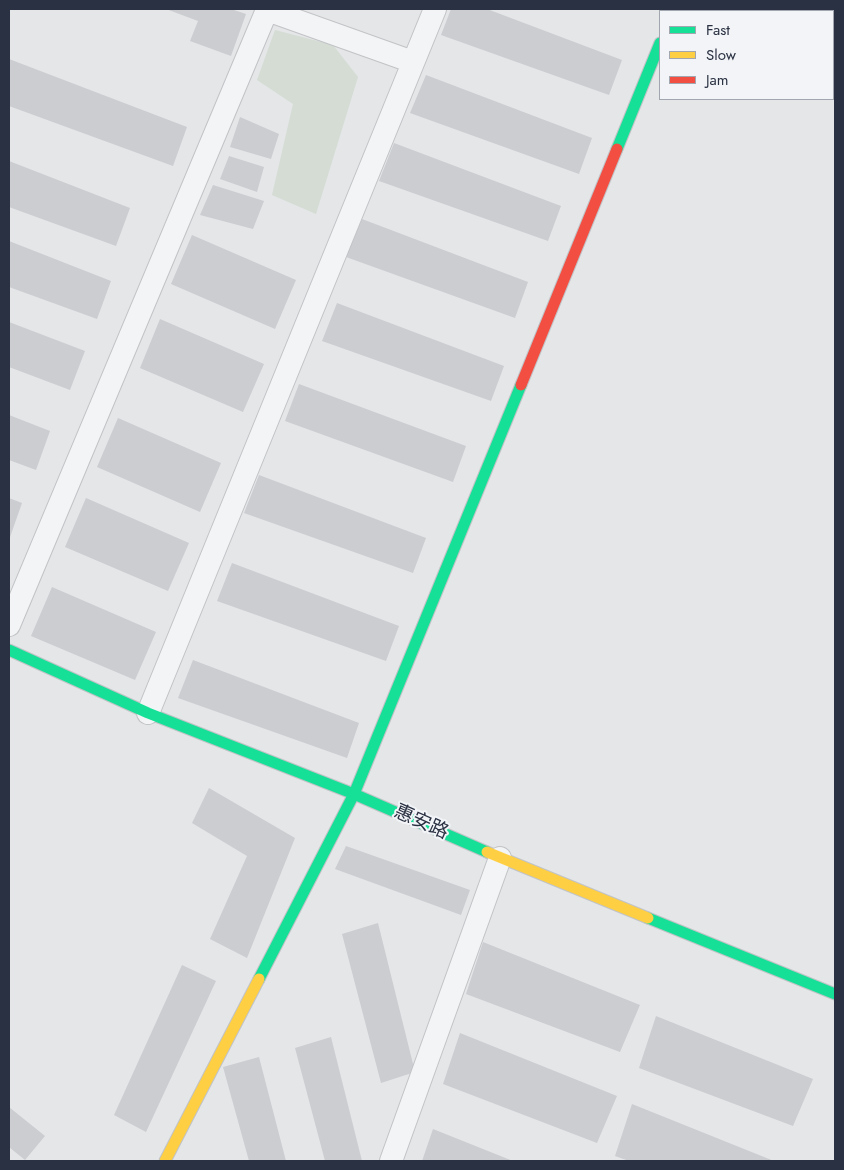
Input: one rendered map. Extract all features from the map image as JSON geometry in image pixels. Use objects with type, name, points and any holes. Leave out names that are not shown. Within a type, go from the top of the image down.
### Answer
[{"type":"street","points":[[148,712],[435,9]]},
{"type":"street","points":[[9,625],[265,10],[413,62]]},
{"type":"street","points":[[165,1161],[354,794],[659,45]]},
{"type":"street","name":"惠安路","points":[[9,650],[148,712],[354,794],[500,858],[835,994]]},
{"type":"street","points":[[391,1161],[500,858]]},
{"type":"shaded area","points":[[275,30],[333,45],[358,77],[316,214],[272,195],[293,104],[257,80]]},
{"type":"building","points":[[166,9],[231,9],[246,14],[231,56],[190,41],[198,21]]},
{"type":"building","points":[[451,9],[487,9],[622,60],[609,95],[441,35]]},
{"type":"building","points":[[9,59],[187,127],[173,166],[9,106]]},
{"type":"building","points":[[426,75],[592,138],[579,174],[410,113]]},
{"type":"building","points":[[240,117],[279,134],[271,159],[230,147]]},
{"type":"building","points":[[394,143],[561,206],[548,241],[379,181]]},
{"type":"building","points":[[229,156],[264,167],[257,192],[220,179]]},
{"type":"building","points":[[9,161],[130,208],[116,246],[9,207]]},
{"type":"building","points":[[213,185],[264,201],[253,229],[200,215]]},
{"type":"building","points":[[362,219],[528,282],[515,318],[346,257]]},
{"type":"building","points":[[192,235],[296,280],[275,329],[171,284]]},
{"type":"building","points":[[9,241],[111,281],[97,319],[9,287]]},
{"type":"building","points":[[337,303],[504,366],[491,401],[322,341]]},
{"type":"building","points":[[160,319],[264,364],[243,412],[140,368]]},
{"type":"building","points":[[9,322],[85,351],[70,390],[9,367]]},
{"type":"building","points":[[299,384],[466,446],[453,482],[285,421]]},
{"type":"building","points":[[9,415],[50,431],[36,470],[9,460]]},
{"type":"building","points":[[118,418],[221,463],[200,512],[97,467]]},
{"type":"building","points":[[259,475],[426,538],[413,573],[244,513]]},
{"type":"building","points":[[9,498],[22,503],[9,540]]},
{"type":"building","points":[[86,498],[189,543],[168,591],[65,547]]},
{"type":"building","points":[[232,563],[399,626],[386,661],[217,601]]},
{"type":"building","points":[[52,587],[156,632],[135,680],[31,636]]},
{"type":"building","points":[[193,660],[359,723],[347,758],[178,698]]},
{"type":"building","points":[[209,788],[295,838],[247,958],[210,939],[247,856],[192,823]]},
{"type":"building","points":[[346,846],[470,890],[461,915],[335,869]]},
{"type":"building","points":[[378,923],[415,1072],[381,1083],[342,934]]},
{"type":"building","points":[[483,942],[640,1005],[620,1052],[466,994]]},
{"type":"building","points":[[182,965],[216,981],[146,1132],[114,1115]]},
{"type":"building","points":[[656,1016],[813,1079],[793,1126],[639,1068]]},
{"type":"building","points":[[460,1033],[617,1096],[597,1143],[443,1084]]},
{"type":"building","points":[[331,1037],[362,1161],[325,1161],[295,1048]]},
{"type":"building","points":[[259,1057],[286,1161],[249,1161],[223,1067]]},
{"type":"building","points":[[632,1104],[774,1161],[629,1161],[615,1156]]},
{"type":"building","points":[[9,1107],[45,1136],[25,1160],[9,1147]]},
{"type":"building","points":[[433,1129],[513,1161],[422,1161]]},
{"type":"traffic: fast","points":[[617,149],[659,45]]},
{"type":"traffic: fast","points":[[259,979],[354,794],[521,385]]},
{"type":"traffic: fast","points":[[9,650],[148,713],[354,794],[487,852]]},
{"type":"traffic: fast","points":[[648,918],[835,994]]},
{"type":"traffic: slow","points":[[487,852],[648,918]]},
{"type":"traffic: slow","points":[[165,1161],[259,979]]},
{"type":"traffic: jam","points":[[521,385],[617,149]]}]
